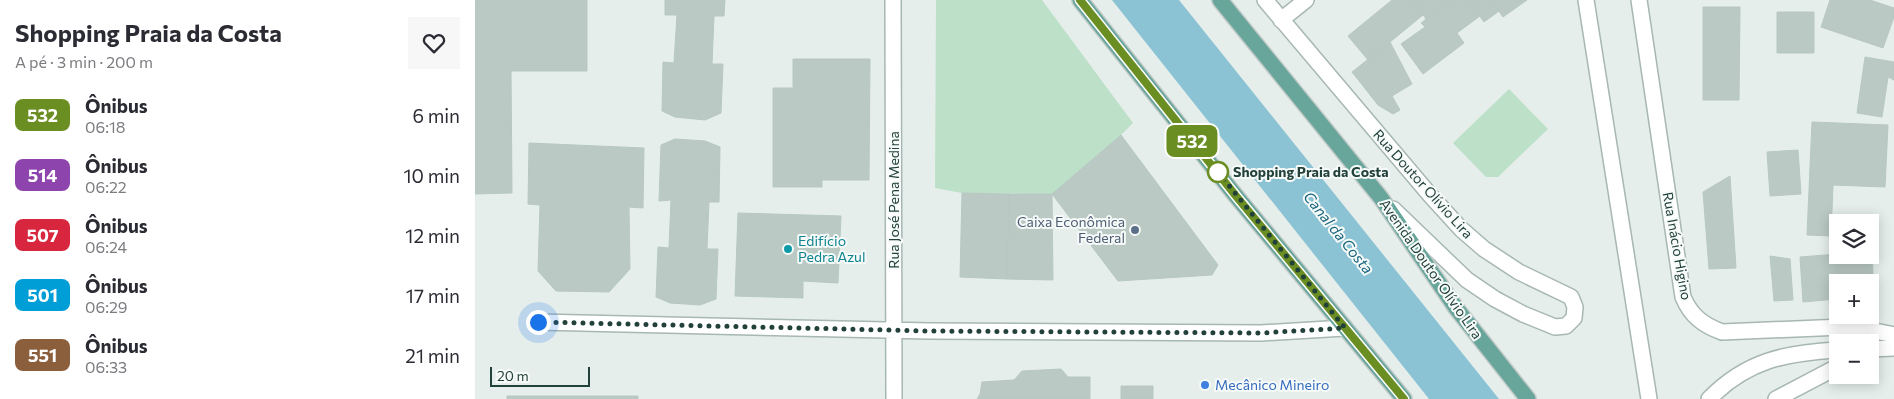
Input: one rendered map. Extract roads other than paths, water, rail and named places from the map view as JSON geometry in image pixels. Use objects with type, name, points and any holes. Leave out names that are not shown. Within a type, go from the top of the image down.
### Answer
[{"type":"main road","points":[[1080,0],[1236,196],[1404,399]]},
{"type":"main road","name":"Avenida Doutor Olívio Lira","points":[[1219,0],[1381,198],[1456,308],[1528,399]]},
{"type":"street","name":"Rua José Pena Medina","points":[[893,0],[894,399]]},
{"type":"street","name":"Rua Doutor Olívio Lira","points":[[1265,0],[1461,229],[1484,249],[1519,272],[1571,297],[1575,307],[1574,318],[1566,326],[1555,327],[1523,314],[1495,299],[1467,280],[1381,198]]},
{"type":"street","points":[[1281,20],[1306,0]]},
{"type":"street","points":[[1586,0],[1649,399]]},
{"type":"street","name":"Rua Inácio Higino","points":[[1639,0],[1683,297],[1687,307],[1694,316],[1722,332],[1842,327],[1868,329],[1894,335]]},
{"type":"street","points":[[538,322],[895,330],[1261,333],[1345,328]]},
{"type":"street","points":[[1879,349],[1894,348]]},
{"type":"street","points":[[1709,399],[1740,374],[1764,362],[1790,354],[1829,351]]},
{"type":"street","points":[[1380,368],[1393,399]]},
{"type":"street","points":[[1776,399],[1829,371]]},
{"type":"water","name":"Canal da Costa","points":[[1112,0],[1179,0],[1499,399],[1429,399]]},
{"type":"place","name":"Shopping Praia da Costa","points":[[1218,172]]},
{"type":"place","name":"Caixa Econômica Federal","points":[[1135,230]]},
{"type":"place","name":"Edifício Pedra Azul","points":[[788,249]]},
{"type":"place","name":"Mecânico Mineiro","points":[[1205,385]]}]
